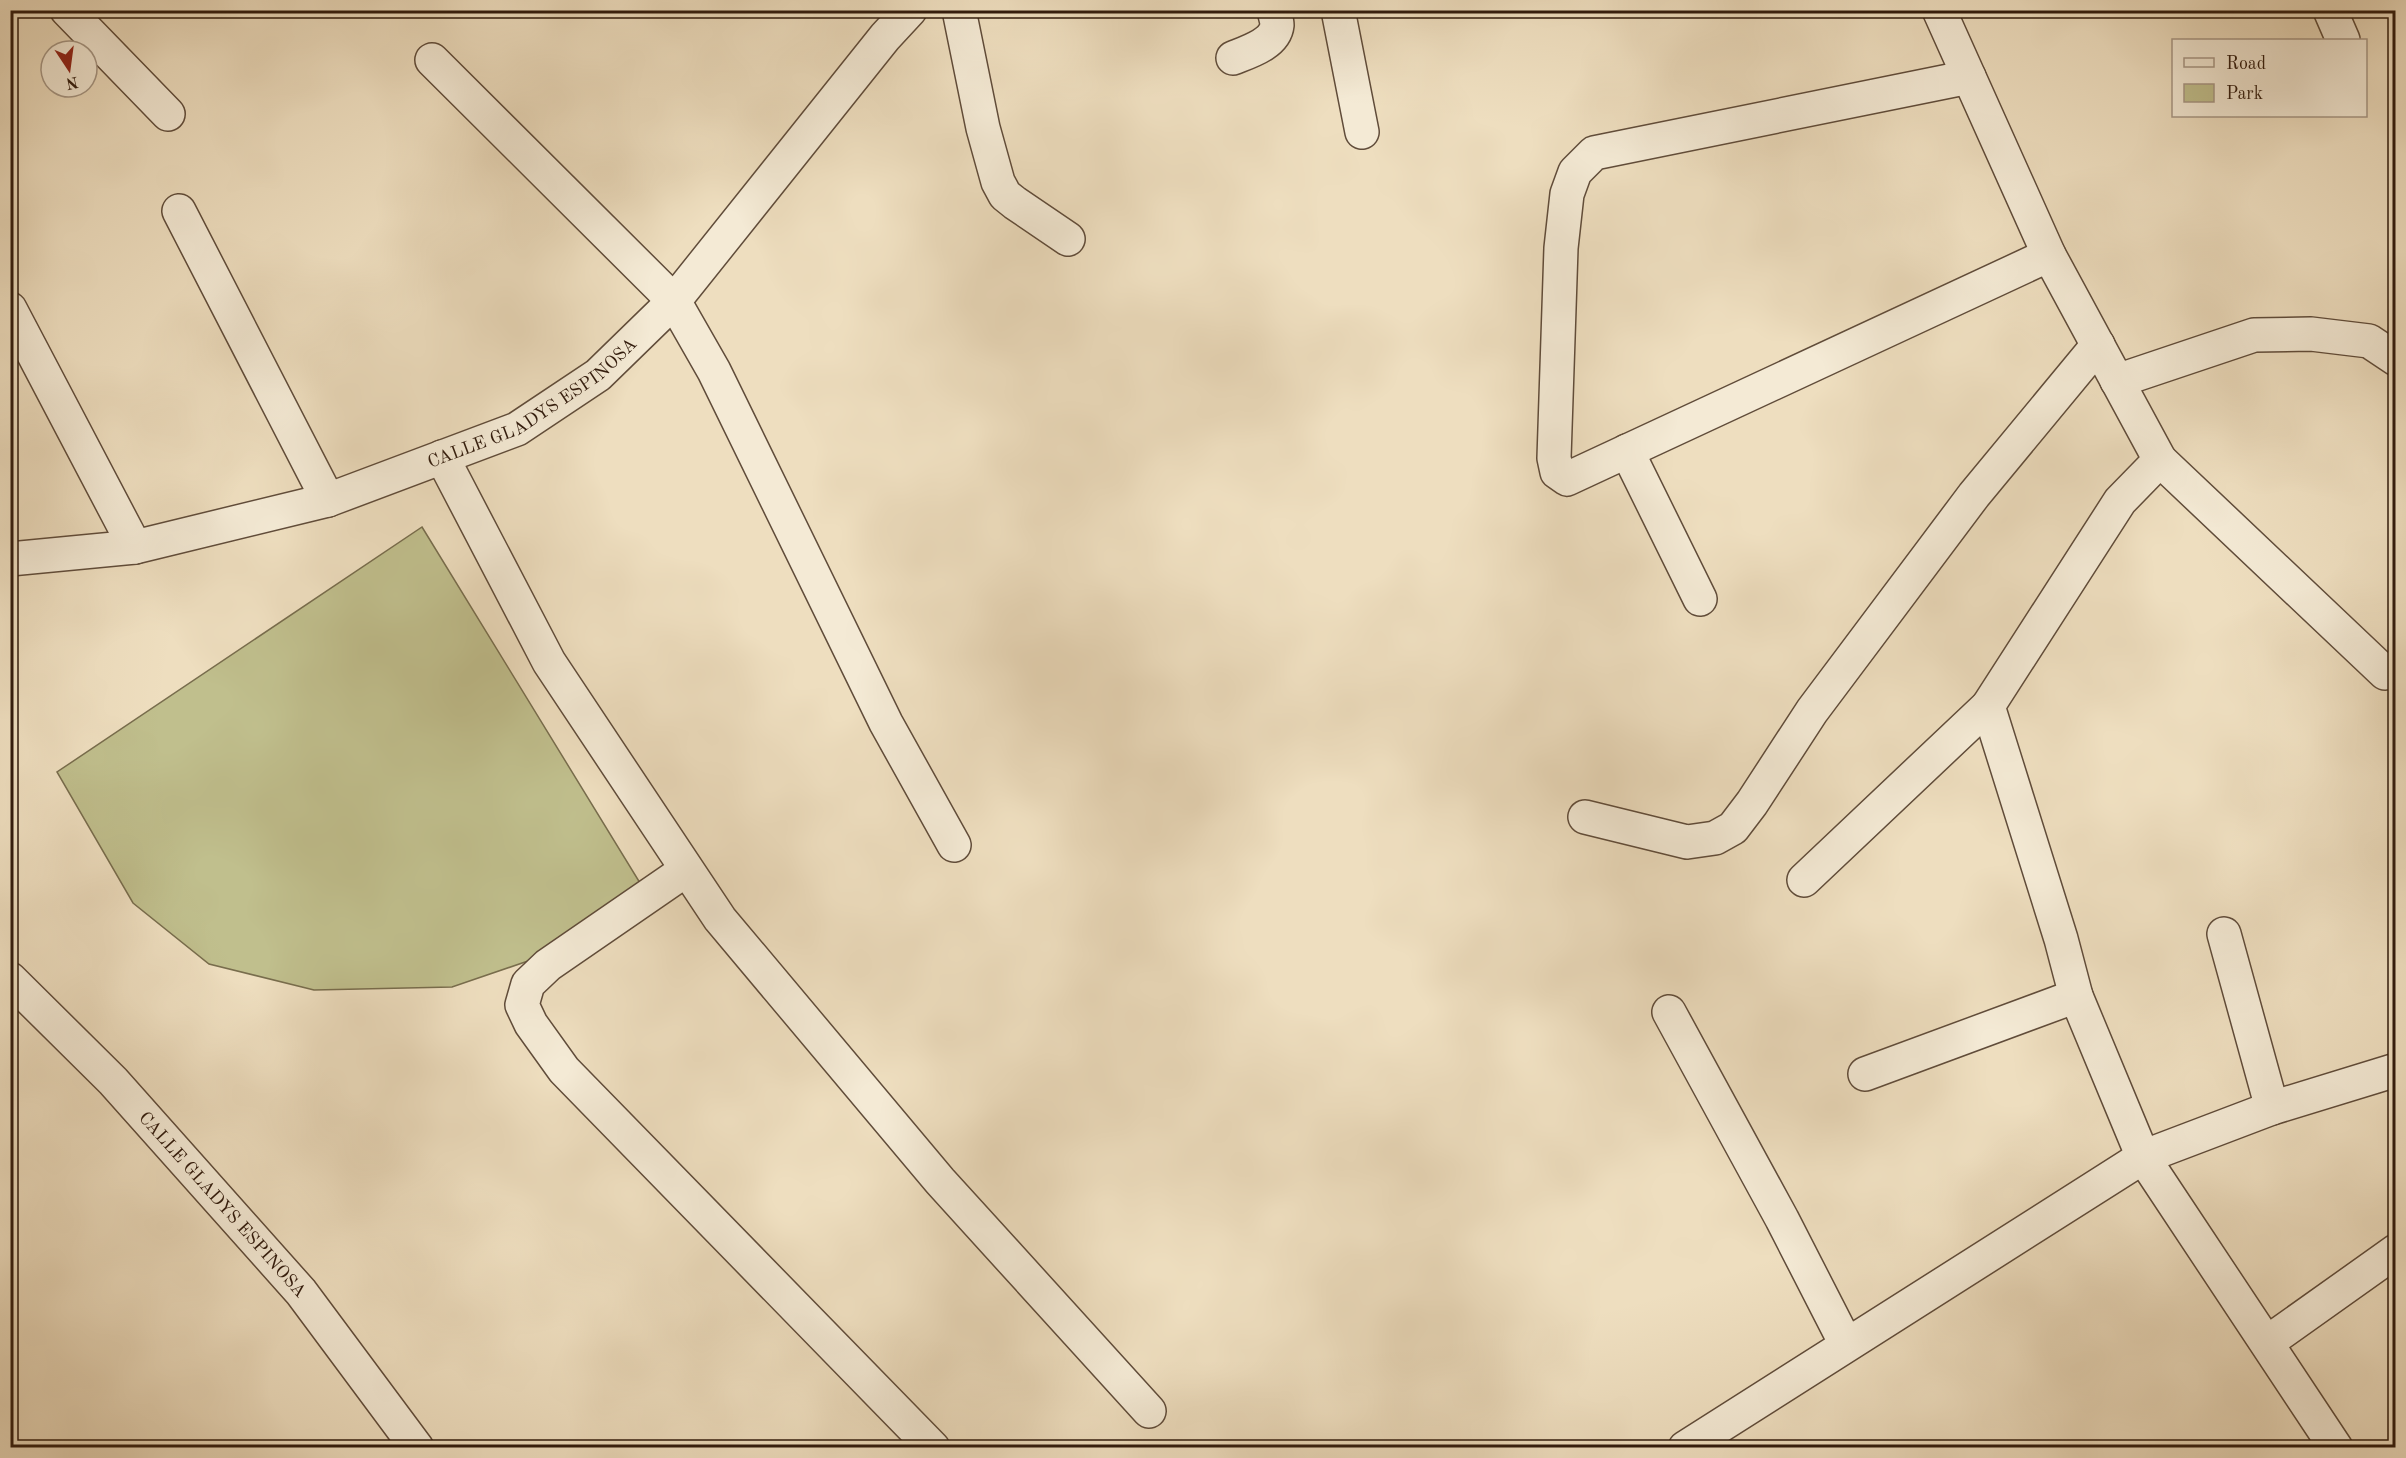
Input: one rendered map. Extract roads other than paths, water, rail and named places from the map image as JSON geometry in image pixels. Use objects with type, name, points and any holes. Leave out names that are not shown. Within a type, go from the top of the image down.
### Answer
[{"type":"street","points":[[67,10],[168,114]]},
{"type":"street","name":"CALLE GLADYS ESPINOSA","points":[[10,560],[135,547],[328,500],[517,429],[598,375],[674,301],[885,37],[910,10]]},
{"type":"street","points":[[959,10],[983,128],[998,182],[1005,195],[1068,239]]},
{"type":"street","points":[[1233,58],[1260,47],[1273,36],[1277,25],[1274,10]]},
{"type":"street","points":[[1338,10],[1362,132]]},
{"type":"street","points":[[1939,10],[2049,255],[2160,460],[2385,673]]},
{"type":"street","points":[[2330,10],[2343,39]]},
{"type":"street","points":[[432,60],[674,301],[714,371],[886,723],[954,845]]},
{"type":"street","points":[[1969,76],[1594,153],[1575,172],[1567,194],[1561,248],[1554,458],[1557,472],[1567,479],[2049,255]]},
{"type":"street","points":[[179,211],[328,500]]},
{"type":"street","points":[[10,309],[135,547]]},
{"type":"street","points":[[2117,381],[2254,335],[2311,334],[2369,341],[2396,359]]},
{"type":"street","points":[[1585,817],[1688,842],[1715,838],[1733,828],[1812,711],[1974,495],[2098,345]]},
{"type":"street","points":[[1627,451],[1700,599]]},
{"type":"street","points":[[442,457],[549,662],[720,919],[940,1181],[1149,1411]]},
{"type":"street","points":[[1803,880],[1988,706],[2120,501],[2160,460]]},
{"type":"street","points":[[1988,706],[2061,939],[2076,996],[2143,1157],[2268,1342],[2336,1448]]},
{"type":"street","points":[[686,870],[548,965],[528,984],[522,1005],[531,1024],[564,1070],[933,1448]]},
{"type":"street","points":[[2224,934],[2272,1108]]},
{"type":"street","name":"CALLE GLADYS ESPINOSA","points":[[10,979],[113,1081],[301,1292],[417,1448]]},
{"type":"street","points":[[1864,1074],[2076,996]]},
{"type":"street","points":[[1669,1012],[1782,1219],[1846,1344]]},
{"type":"street","points":[[1685,1448],[2143,1157],[2272,1108],[2396,1070]]},
{"type":"street","points":[[2268,1342],[2396,1251]]}]
